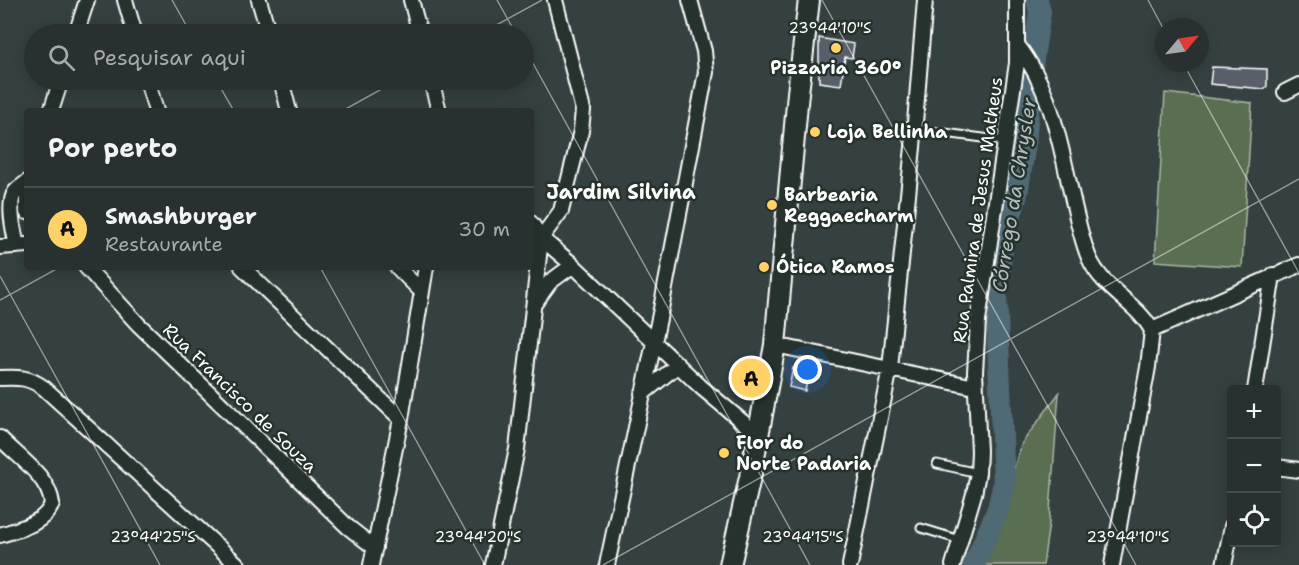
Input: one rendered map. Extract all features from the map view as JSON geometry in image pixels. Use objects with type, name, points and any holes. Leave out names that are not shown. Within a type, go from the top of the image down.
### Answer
[{"type":"main road","points":[[730,565],[751,473],[775,345],[798,93],[809,0]]},
{"type":"street","points":[[79,24],[87,0]]},
{"type":"street","points":[[125,0],[132,24]]},
{"type":"street","points":[[259,0],[266,24]]},
{"type":"street","points":[[411,0],[417,24]]},
{"type":"street","points":[[493,565],[517,449],[541,238],[561,211],[581,131],[583,110],[555,0]]},
{"type":"street","points":[[607,565],[706,72],[704,51],[690,0]]},
{"type":"street","points":[[850,565],[890,368],[925,0]]},
{"type":"street","name":"Rua Palmira de Jesus Matheus","points":[[952,565],[974,494],[978,473],[975,387],[978,321],[1018,46],[1017,0]]},
{"type":"street","points":[[1018,46],[1044,90],[1053,117],[1079,228],[1089,258],[1100,277],[1140,315],[1152,330],[1148,367],[1112,565]]},
{"type":"street","points":[[1285,92],[1299,85]]},
{"type":"street","points":[[52,108],[58,90]]},
{"type":"street","points":[[150,90],[155,108]]},
{"type":"street","points":[[284,90],[288,108]]},
{"type":"street","points":[[434,90],[438,108]]},
{"type":"street","points":[[0,204],[21,190]]},
{"type":"street","points":[[0,247],[22,245],[12,223],[12,204],[21,190]]},
{"type":"street","points":[[534,228],[541,238],[573,265],[700,387],[757,434]]},
{"type":"street","points":[[532,306],[550,282],[573,265]]},
{"type":"street","points":[[1152,330],[1299,265]]},
{"type":"street","name":"Rua Francisco de Souza","points":[[89,270],[146,332],[348,527],[375,548]]},
{"type":"street","points":[[245,270],[401,419]]},
{"type":"street","points":[[400,270],[422,292]]},
{"type":"street","points":[[371,565],[401,419],[426,270]]},
{"type":"street","points":[[1256,385],[1273,276]]},
{"type":"street","points":[[775,345],[975,387]]},
{"type":"street","points":[[642,394],[678,365]]},
{"type":"street","points":[[0,378],[20,377],[33,380],[44,388],[238,565]]},
{"type":"street","points":[[0,438],[6,450],[37,474],[47,487],[52,504],[45,516],[26,526],[0,535]]},
{"type":"street","points":[[1281,468],[1299,470]]},
{"type":"street","points":[[1224,565],[1228,547]]},
{"type":"lane","points":[[914,129],[1006,141]]},
{"type":"lane","points":[[937,464],[978,473]]},
{"type":"lane","points":[[921,528],[960,540]]},
{"type":"green space","points":[[1165,93],[1252,103],[1242,267],[1155,261]]},
{"type":"green space","points":[[1059,393],[1049,523],[1043,565],[982,565],[1022,443]]},
{"type":"building","points":[[819,38],[854,44],[852,58],[845,57],[841,85],[819,82]]},
{"type":"building","points":[[1212,67],[1267,69],[1267,86],[1264,89],[1210,84]]},
{"type":"building","points":[[793,368],[809,372],[805,391],[789,387]]},
{"type":"waterway","name":"Córrego da Chrysler","points":[[974,565],[998,509],[1004,483],[996,293],[1003,242],[1017,194],[1025,144],[1040,12],[1037,0]]},
{"type":"place","name":"Pizzaria 360º","points":[[836,48]]},
{"type":"place","name":"Loja Bellinha","points":[[815,132]]},
{"type":"place","name":"Barbearia Reggaecharm","points":[[772,205]]},
{"type":"place","name":"Ótica Ramos","points":[[764,267]]},
{"type":"place","name":"Smashburger","points":[[751,378]]},
{"type":"place","name":"Flor do Norte Padaria","points":[[724,453]]},
{"type":"district","name":"Jardim Silvina","points":[[621,192]]}]
